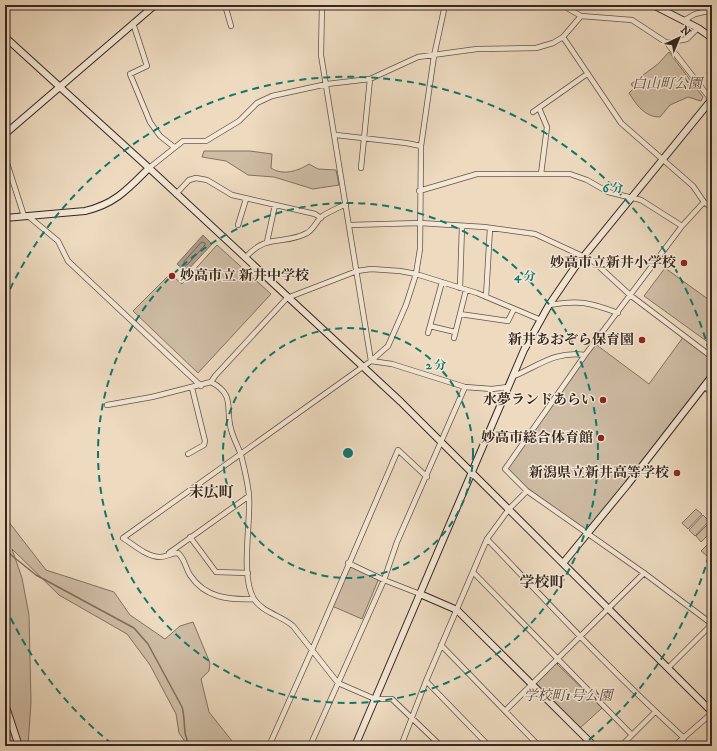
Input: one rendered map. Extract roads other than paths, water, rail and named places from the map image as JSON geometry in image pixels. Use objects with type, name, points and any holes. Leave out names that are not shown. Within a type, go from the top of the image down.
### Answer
[{"type":"street","points":[[5,134],[155,5]]},
{"type":"street","points":[[225,5],[232,26]]},
{"type":"street","points":[[322,5],[321,55],[336,135],[371,361]]},
{"type":"street","points":[[249,496],[162,558],[149,555],[123,538],[362,365],[371,361],[388,346],[406,305],[416,274],[420,249],[419,191],[422,158],[421,146],[434,56],[445,5]]},
{"type":"street","points":[[355,746],[524,350],[549,305],[584,256],[661,159],[712,100],[667,43],[632,20],[581,16],[562,5]]},
{"type":"street","points":[[652,5],[698,28],[712,38]]},
{"type":"street","points":[[704,5],[706,12]]},
{"type":"street","points":[[683,21],[695,14],[712,10]]},
{"type":"street","points":[[5,218],[85,211],[113,202],[149,168],[183,141],[206,141],[239,121],[257,103],[272,96],[326,84],[370,79],[418,57],[477,49],[536,48],[553,43],[563,37],[581,16]]},
{"type":"street","points":[[133,24],[147,66],[130,74],[150,122],[160,136],[174,148]]},
{"type":"street","points":[[667,43],[687,39],[698,28]]},
{"type":"street","points":[[5,37],[149,168],[287,298],[362,365],[472,470],[712,712],[674,746]]},
{"type":"street","points":[[563,37],[621,123],[693,186],[704,202],[712,208]]},
{"type":"street","points":[[533,112],[587,74]]},
{"type":"street","points":[[361,168],[370,79]]},
{"type":"street","points":[[539,108],[547,127],[541,174]]},
{"type":"street","points":[[336,135],[421,146]]},
{"type":"street","points":[[5,157],[26,216],[58,241],[68,261],[201,386]]},
{"type":"street","points":[[419,191],[477,174],[570,174],[608,192],[642,200],[660,210],[682,226]]},
{"type":"street","points":[[176,194],[188,180],[196,178],[207,180],[232,195],[315,214],[321,218]]},
{"type":"street","points":[[238,225],[246,199]]},
{"type":"street","points":[[668,668],[712,624],[644,573],[527,491],[505,469],[585,355],[682,226],[704,202]]},
{"type":"street","points":[[245,258],[253,249],[268,242],[305,234],[317,224],[321,218],[346,204]]},
{"type":"street","points":[[268,242],[275,205]]},
{"type":"street","points":[[350,225],[420,223],[490,228],[535,234],[593,261],[630,295],[712,357]]},
{"type":"street","points":[[460,288],[462,226]]},
{"type":"street","points":[[486,297],[490,228]]},
{"type":"street","points":[[107,405],[192,388],[211,382],[287,298],[356,271],[371,269],[400,271],[416,274],[486,297],[541,320]]},
{"type":"street","points":[[428,333],[442,282]]},
{"type":"street","points":[[430,326],[454,335],[466,290]]},
{"type":"street","points":[[549,305],[576,301],[594,304],[618,313]]},
{"type":"street","points":[[460,314],[508,321],[514,309]]},
{"type":"street","points":[[514,376],[553,357],[571,353],[585,355]]},
{"type":"street","points":[[371,361],[392,364],[464,387],[492,389],[508,387]]},
{"type":"street","points":[[564,562],[586,533],[628,484],[712,376]]},
{"type":"street","points":[[211,382],[216,385],[229,399],[230,429],[240,454],[249,496],[247,544],[248,573],[250,589],[254,599],[271,613],[286,620],[338,683],[375,699],[392,699],[440,746]]},
{"type":"street","points":[[705,386],[712,392]]},
{"type":"street","points":[[310,746],[384,580],[397,542],[427,477],[464,387]]},
{"type":"street","points":[[188,454],[204,445],[205,441],[192,388]]},
{"type":"street","points":[[269,746],[398,450],[427,477]]},
{"type":"street","points":[[401,746],[426,681],[487,539],[509,509],[527,491]]},
{"type":"street","points":[[190,537],[216,572],[248,573]]},
{"type":"street","points":[[487,539],[655,712],[684,738]]},
{"type":"street","points":[[169,552],[178,553],[190,575],[208,592],[215,596],[236,600],[254,599]]},
{"type":"street","points":[[348,563],[384,580],[457,610],[594,746]]},
{"type":"street","points":[[473,572],[556,660],[632,735]]},
{"type":"street","points":[[505,711],[608,607],[644,573]]},
{"type":"street","points":[[441,645],[538,745]]},
{"type":"street","points":[[426,681],[489,746]]},
{"type":"street","points":[[5,704],[19,746]]},
{"type":"street","points":[[621,746],[655,712]]},
{"type":"street","points":[[530,746],[538,745]]},
{"type":"water","points":[[203,235],[212,244],[186,272],[177,264]]},
{"type":"waterway","points":[[5,550],[36,575],[134,628],[148,644],[182,707],[186,737],[190,746]]},
{"type":"place","name":"妙高市立新井小学校","points":[[684,263]]},
{"type":"place","name":"妙高市立 新井中学校","points":[[172,276]]},
{"type":"place","name":"新井あおぞら保育園","points":[[642,340]]},
{"type":"place","name":"水夢ランドあらい","points":[[603,400]]},
{"type":"place","name":"妙高市総合体育館","points":[[601,438]]},
{"type":"place","name":"新潟県立新井高等学校","points":[[677,473]]},
{"type":"district","name":"末広町","points":[[211,492]]},
{"type":"district","name":"学校町","points":[[542,582]]},
{"type":"park label","name":"白山町公園","points":[[667,84]]},
{"type":"park label","name":"学校町1号公園","points":[[568,696]]}]
